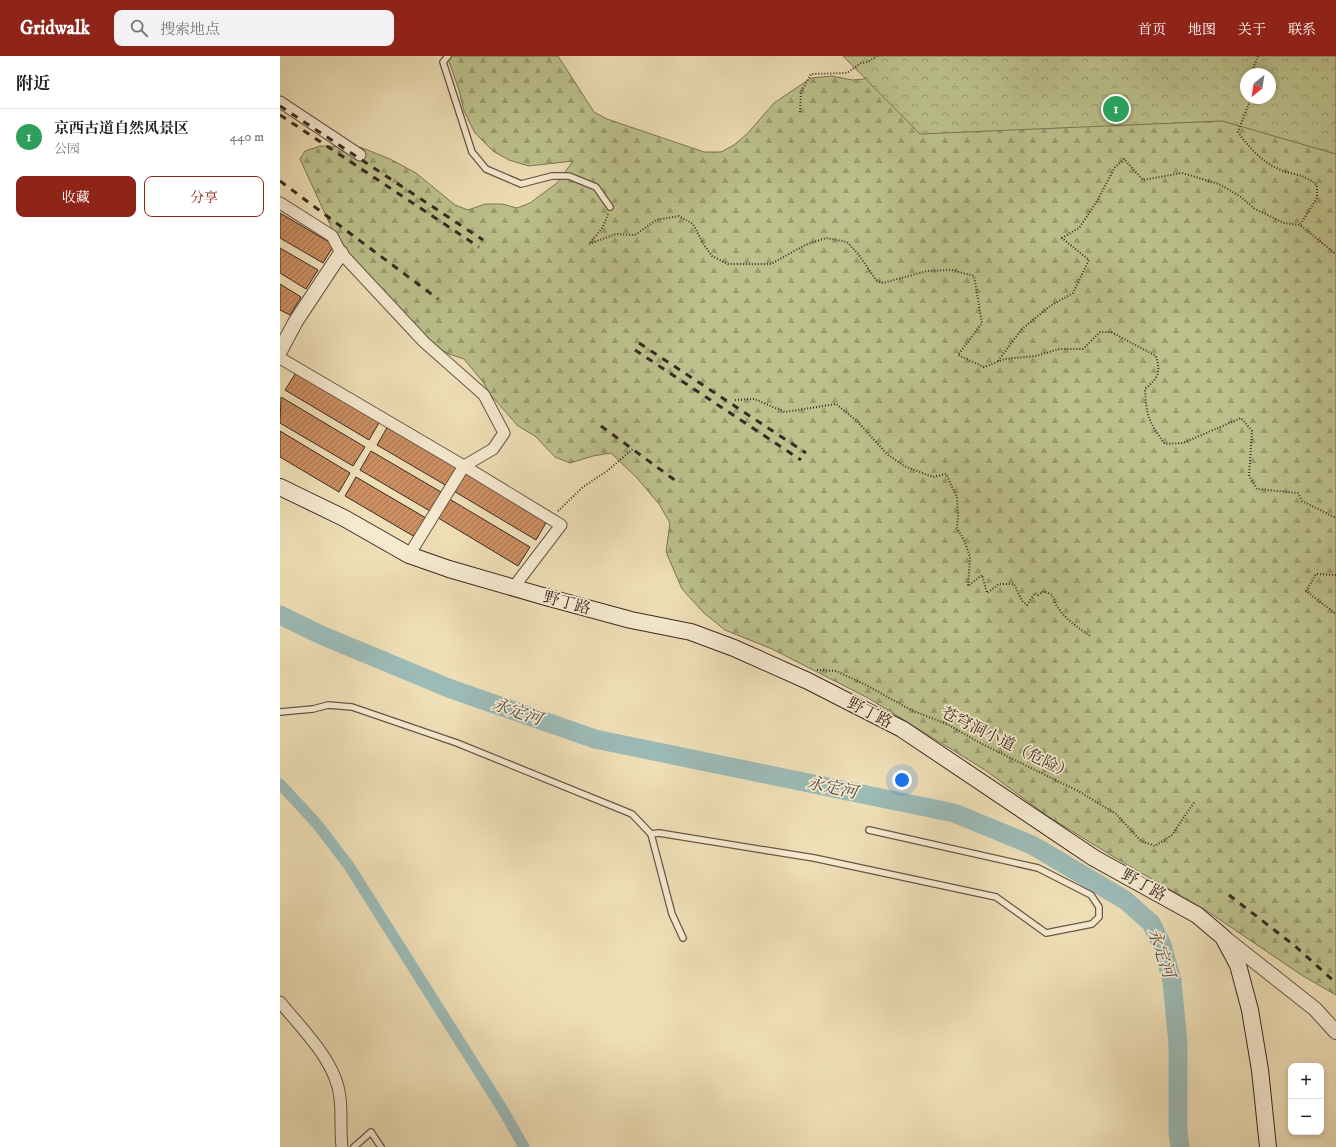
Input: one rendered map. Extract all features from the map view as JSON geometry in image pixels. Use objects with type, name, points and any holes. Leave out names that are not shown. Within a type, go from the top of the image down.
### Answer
[{"type":"main road","name":"野丁路","points":[[280,487],[344,518],[409,555],[513,588],[631,620],[691,632],[734,648],[808,680],[902,729],[1094,858],[1196,915],[1223,937],[1238,965],[1250,1010],[1260,1070],[1268,1147]]},
{"type":"street","points":[[280,102],[360,155]]},
{"type":"street","points":[[280,203],[332,236],[341,253],[424,342],[484,395],[504,433],[493,449],[464,466],[409,555]]},
{"type":"street","points":[[280,351],[296,321],[341,253]]},
{"type":"street","points":[[280,358],[464,466],[560,525],[513,588]]},
{"type":"street","points":[[1223,937],[1315,1009],[1336,1032]]},
{"type":"street","points":[[280,1002],[324,1057],[334,1074],[340,1097],[342,1147]]},
{"type":"lane","points":[[448,56],[443,62],[472,152],[486,169],[521,184],[552,176],[569,176],[596,187],[610,207]]},
{"type":"lane","points":[[280,712],[313,710],[328,705],[352,707],[457,743],[632,814],[651,834],[672,914],[683,938]]},
{"type":"lane","points":[[651,834],[658,833],[814,858],[996,897],[1046,933],[1092,924],[1099,917],[1099,906],[1091,895],[1038,868],[869,830]]},
{"type":"lane","points":[[354,1147],[371,1132],[381,1147]]},
{"type":"path","points":[[800,112],[800,92],[811,74],[847,73],[861,63],[868,62],[877,56]]},
{"type":"path","points":[[1253,68],[1258,56]]},
{"type":"path","points":[[1249,104],[1238,132],[1247,146],[1261,159],[1283,170],[1306,176],[1317,185],[1317,198],[1300,225]]},
{"type":"path","points":[[998,362],[1022,330],[1050,306],[1073,292],[1089,260],[1062,238],[1080,228],[1097,201],[1115,167],[1124,159],[1143,180],[1182,173],[1220,184],[1241,197],[1255,209],[1284,223],[1300,225],[1336,254]]},
{"type":"path","points":[[610,207],[603,227],[589,244],[616,234],[635,235],[656,220],[679,216],[693,224],[704,246],[712,256],[728,264],[771,264],[806,245],[826,238],[847,242],[859,255],[876,280],[884,283],[927,271],[952,270],[974,276],[982,323],[958,355],[984,368],[1005,359],[1036,356],[1059,349],[1083,349],[1100,332],[1111,332],[1156,356],[1159,366],[1156,380],[1145,389],[1146,407],[1150,424],[1165,444],[1183,443],[1242,418],[1252,432],[1249,476],[1257,489],[1298,493],[1302,502],[1336,518]]},
{"type":"path","points":[[735,400],[754,399],[785,412],[836,404],[857,421],[887,454],[904,466],[933,477],[946,474],[957,497],[957,528],[964,540],[970,557],[968,586],[982,575],[987,593],[999,584],[1014,584],[1022,601],[1027,605],[1035,593],[1038,595],[1044,591],[1052,595],[1054,602],[1063,616],[1090,636]]},
{"type":"path","points":[[550,519],[583,487],[607,471],[633,449]]},
{"type":"path","points":[[1336,575],[1316,574],[1306,591],[1336,614]]},
{"type":"path","name":"苍穹洞小道（危险）","points":[[815,670],[836,671],[911,710],[949,725],[980,743],[1080,792],[1116,814],[1141,841],[1155,846],[1172,835],[1195,801]]},
{"type":"green space","points":[[447,56],[558,56],[594,112],[607,119],[704,152],[721,152],[734,145],[747,134],[774,103],[811,78],[832,76],[852,80],[864,79],[881,71],[1336,56],[1336,995],[1303,976],[1207,911],[1049,817],[985,770],[868,698],[772,649],[725,630],[704,613],[682,589],[666,552],[670,523],[659,504],[637,478],[611,453],[593,456],[570,463],[555,457],[535,436],[518,426],[490,394],[483,382],[464,359],[449,354],[435,346],[346,252],[332,229],[300,159],[305,151],[320,146],[360,147],[390,159],[416,173],[455,205],[468,210],[485,204],[502,204],[517,208],[530,203],[557,183],[573,161],[529,166],[509,160],[493,151],[475,133],[464,111],[459,90]]},
{"type":"green space","points":[[843,56],[1336,56],[1336,154],[1222,121],[920,134]]},
{"type":"building","points":[[280,213],[334,245],[323,263],[280,238]]},
{"type":"building","points":[[280,248],[318,270],[306,289],[280,273]]},
{"type":"building","points":[[280,284],[301,297],[290,315],[280,310]]},
{"type":"building","points":[[297,371],[380,421],[369,440],[285,390]]},
{"type":"building","points":[[281,397],[365,447],[353,466],[280,423]]},
{"type":"building","points":[[388,426],[458,467],[447,486],[377,445]]},
{"type":"building","points":[[280,431],[350,473],[339,492],[280,457]]},
{"type":"building","points":[[371,451],[441,492],[430,511],[360,470]]},
{"type":"building","points":[[464,471],[547,521],[536,540],[452,490]]},
{"type":"building","points":[[356,477],[426,518],[415,537],[345,496]]},
{"type":"building","points":[[446,497],[530,547],[518,566],[435,516]]},
{"type":"waterway","name":"永定河","points":[[280,615],[321,635],[451,689],[595,739],[954,813],[1032,845],[1125,900],[1151,923],[1162,945],[1172,981],[1178,1044],[1178,1132],[1180,1147]]},
{"type":"waterway","points":[[280,784],[317,824],[349,866],[503,1110],[524,1147]]},
{"type":"railway","points":[[280,106],[483,240]]},
{"type":"railway","points":[[280,115],[479,247]]},
{"type":"railway","points":[[280,181],[438,299]]},
{"type":"railway","points":[[639,343],[806,453]]},
{"type":"railway","points":[[635,350],[801,460]]},
{"type":"railway","points":[[601,426],[676,481]]},
{"type":"railway","points":[[1229,895],[1295,946],[1336,983]]},
{"type":"place","name":"京西古道自然风景区","points":[[1116,109]]}]
